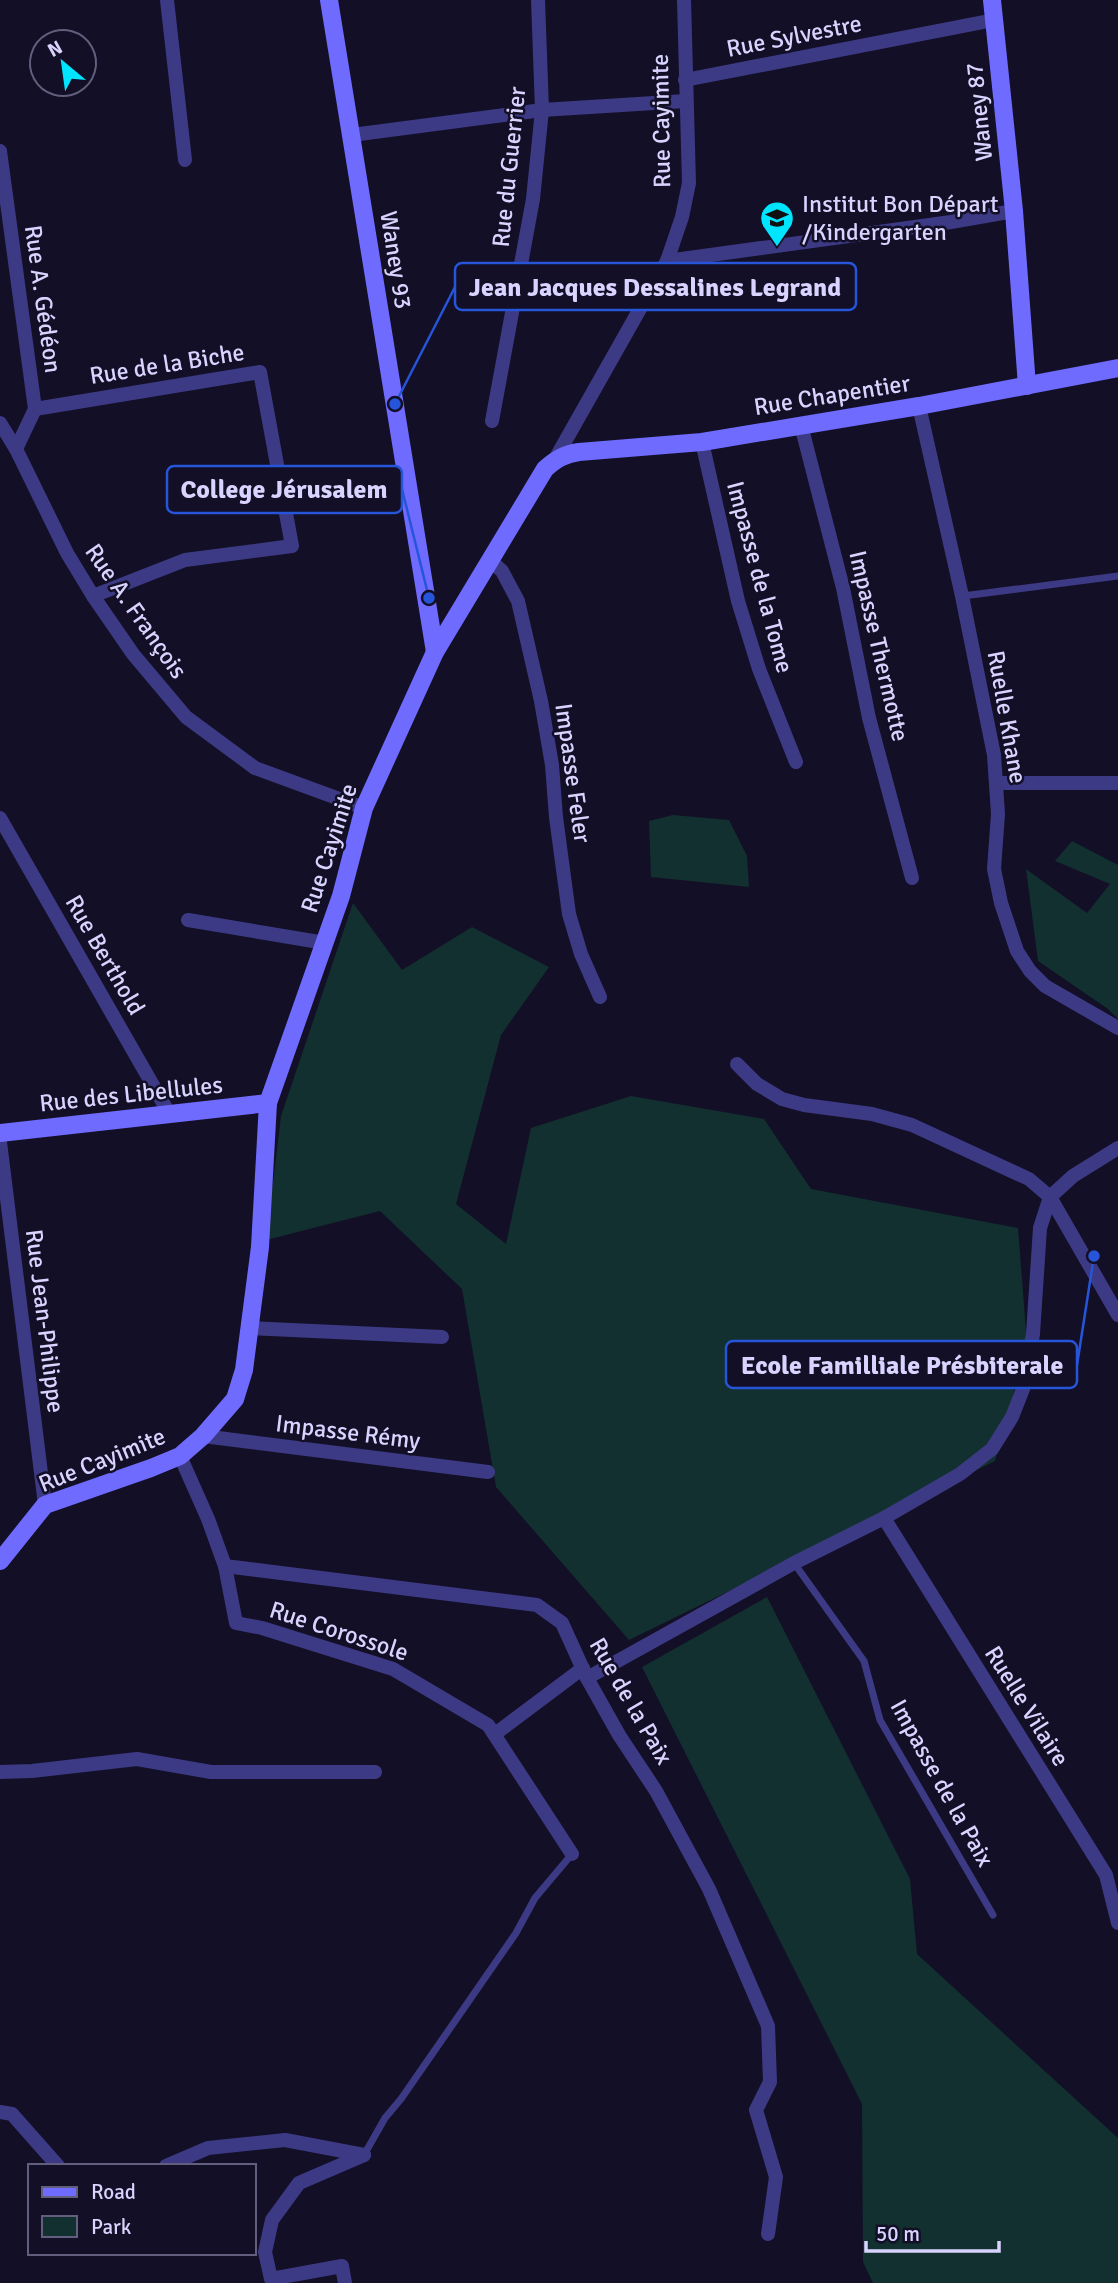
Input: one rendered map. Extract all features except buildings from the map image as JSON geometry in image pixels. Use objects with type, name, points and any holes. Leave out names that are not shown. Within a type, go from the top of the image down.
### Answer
[{"type":"street","points":[[167,0],[185,160]]},
{"type":"street","name":"Waney 93","points":[[329,0],[435,652]]},
{"type":"street","name":"Rue du Guerrier","points":[[492,421],[533,199],[542,110],[538,0]]},
{"type":"street","name":"Rue Cayimite","points":[[0,1561],[45,1505],[180,1456],[203,1436],[235,1399],[244,1370],[260,1247],[268,1103],[341,896],[364,808],[435,652],[545,469],[554,461],[667,261],[682,217],[689,183],[684,0]]},
{"type":"street","name":"Waney 87","points":[[992,0],[1014,211],[1027,386]]},
{"type":"street","name":"Rue Sylvestre","points":[[685,80],[994,20]]},
{"type":"street","points":[[352,135],[542,110],[686,101]]},
{"type":"street","name":"Rue A. Gédéon","points":[[0,151],[35,410],[16,449]]},
{"type":"street","points":[[667,261],[1014,211]]},
{"type":"street","name":"Rue Chapentier","points":[[554,461],[567,454],[579,452],[702,442],[1118,368]]},
{"type":"street","name":"Rue de la Biche","points":[[35,410],[260,372],[292,546],[186,560],[93,596]]},
{"type":"street","name":"Ruelle Khane","points":[[919,405],[994,755],[998,814],[993,869],[1001,903],[1017,951],[1030,971],[1045,986],[1118,1028]]},
{"type":"street","name":"Rue A. François","points":[[0,423],[16,449],[67,553],[93,596],[133,654],[186,717],[255,768],[364,808]]},
{"type":"street","name":"Impasse Thermotte","points":[[800,425],[843,588],[869,718],[912,878]]},
{"type":"street","name":"Impasse de la Tome","points":[[702,442],[738,601],[759,669],[796,762]]},
{"type":"street","name":"Impasse Feler","points":[[491,561],[502,571],[518,601],[541,701],[552,765],[569,914],[600,997]]},
{"type":"street","points":[[996,783],[1118,783]]},
{"type":"street","name":"Rue Berthold","points":[[0,818],[170,1115]]},
{"type":"street","points":[[188,920],[325,943]]},
{"type":"street","points":[[737,1064],[757,1084],[782,1099],[804,1105],[872,1114],[929,1132],[1028,1179],[1050,1197],[1118,1315]]},
{"type":"street","name":"Rue des Libellules","points":[[0,1133],[268,1103]]},
{"type":"street","name":"Rue Jean-Philippe","points":[[0,1142],[45,1505]]},
{"type":"street","points":[[495,1734],[585,1673],[884,1518],[960,1474],[992,1449],[1012,1417],[1023,1389],[1033,1334],[1040,1228],[1050,1197],[1073,1176],[1118,1148]]},
{"type":"street","points":[[250,1328],[442,1337]]},
{"type":"street","name":"Impasse Rémy","points":[[203,1436],[488,1472]]},
{"type":"street","points":[[180,1456],[225,1566]]},
{"type":"street","name":"Ruelle Vilaire","points":[[884,1518],[1106,1875],[1118,1923]]},
{"type":"street","name":"Rue de la Paix","points":[[225,1566],[537,1605],[562,1623],[585,1673],[619,1735],[656,1791],[709,1889],[768,2026],[770,2082],[756,2110],[776,2177],[768,2234]]},
{"type":"street","name":"Rue Corossole","points":[[225,1566],[236,1623],[262,1628],[393,1669],[488,1725],[572,1854]]},
{"type":"street","points":[[0,1772],[137,1759],[211,1772],[374,1772]]},
{"type":"street","points":[[0,2112],[12,2114],[56,2164]]},
{"type":"street","points":[[171,2164],[208,2148],[285,2140],[364,2155]]},
{"type":"street","points":[[345,2283],[342,2266],[271,2279],[265,2252],[272,2220],[299,2183],[364,2155]]},
{"type":"lane","points":[[962,596],[1118,576]]},
{"type":"lane","name":"Impasse de la Paix","points":[[794,1563],[864,1661],[880,1720],[993,1915]]},
{"type":"lane","points":[[364,2155],[385,2118],[516,1933],[535,1898],[572,1854]]},
{"type":"green space","points":[[673,815],[729,820],[747,856],[749,887],[651,877],[649,821]]},
{"type":"green space","points":[[1072,841],[1118,865],[1118,1019],[1108,1009],[1038,961],[1026,869],[1087,913],[1110,884],[1055,861]]},
{"type":"green space","points":[[353,903],[402,970],[472,927],[549,967],[501,1035],[456,1204],[506,1244],[531,1128],[631,1096],[764,1119],[811,1189],[1018,1228],[1027,1344],[995,1461],[629,1640],[496,1487],[462,1289],[380,1211],[266,1240],[281,1116]]},
{"type":"green space","points":[[767,1597],[910,1879],[917,1954],[1118,2138],[1118,2283],[873,2283],[863,2262],[862,2104],[642,1667]]},
{"type":"place","name":"Institut Bon Départ /Kindergarten","points":[[777,248]]},
{"type":"place","name":"Jean Jacques Dessalines Legrand","points":[[395,404]]},
{"type":"place","name":"College Jérusalem","points":[[429,598]]},
{"type":"place","name":"Ecole Familliale Présbiterale","points":[[1094,1256]]}]
